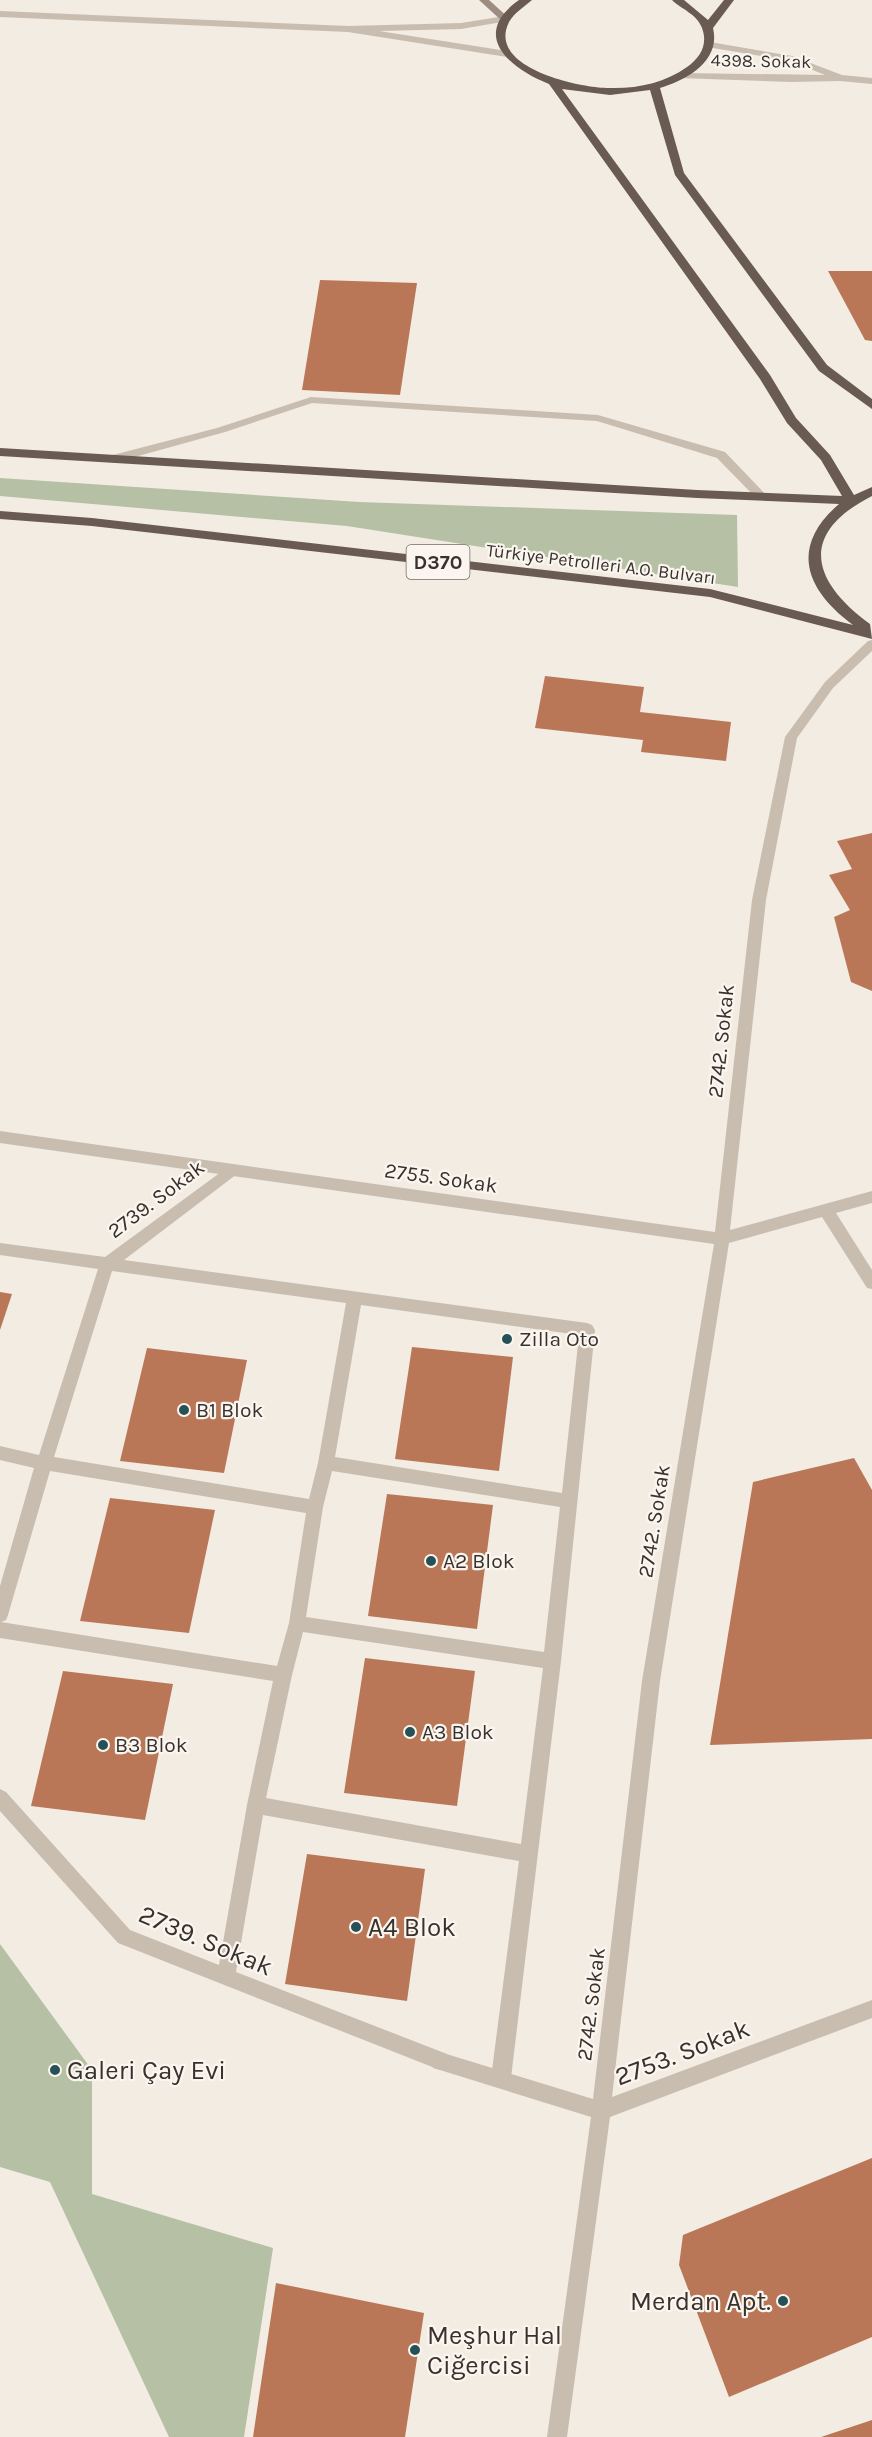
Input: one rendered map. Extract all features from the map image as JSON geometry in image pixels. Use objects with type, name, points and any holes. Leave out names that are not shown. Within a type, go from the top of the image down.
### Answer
[{"type":"highway","points":[[527,0],[505,19],[500,36],[507,54],[525,70],[553,83],[586,90],[609,91],[654,86],[682,76],[701,62],[710,45],[708,27],[694,11],[677,0]]},
{"type":"highway","points":[[708,27],[729,0]]},
{"type":"highway","points":[[553,83],[766,378],[791,420],[826,458],[851,500]]},
{"type":"highway","points":[[654,86],[679,172],[823,368],[872,405]]},
{"type":"highway","name":"D370","points":[[0,452],[851,500]]},
{"type":"highway","name":"D370","points":[[872,491],[851,500],[828,518],[816,542],[815,567],[826,593],[848,617],[872,633]]},
{"type":"highway","name":"Türkiye Petrolleri A.O. Bulvarı","points":[[0,515],[92,522],[710,593],[872,633]]},
{"type":"main road","points":[[484,0],[505,19]]},
{"type":"street","points":[[0,14],[348,29],[461,26],[505,19]]},
{"type":"street","points":[[348,29],[507,54]]},
{"type":"street","name":"4398. Sokak","points":[[710,45],[792,59],[840,78]]},
{"type":"street","name":"4398. Sokak","points":[[682,76],[840,78],[872,81]]},
{"type":"street","points":[[113,459],[221,430],[311,399],[598,418],[721,455],[761,496]]},
{"type":"street","name":"2742. Sokak","points":[[557,2437],[601,2111],[651,1681],[722,1239],[759,900],[791,737],[829,685],[872,644]]},
{"type":"street","name":"2755. Sokak","points":[[0,1137],[722,1239],[872,1197]]},
{"type":"street","name":"2739. Sokak","points":[[0,1249],[107,1264],[232,1170]]},
{"type":"street","points":[[826,1210],[872,1282]]},
{"type":"street","points":[[0,1615],[44,1462],[107,1264],[587,1330],[552,1661],[501,2078]]},
{"type":"street","points":[[226,1977],[256,1805],[283,1675],[297,1623],[315,1507],[326,1462],[355,1297]]},
{"type":"street","points":[[0,1453],[315,1507]]},
{"type":"street","points":[[326,1462],[568,1501]]},
{"type":"street","points":[[297,1623],[552,1661]]},
{"type":"street","points":[[0,1630],[283,1675]]},
{"type":"street","name":"2739. Sokak","points":[[0,1798],[124,1937],[440,2061]]},
{"type":"street","points":[[256,1805],[528,1854]]},
{"type":"street","name":"2753. Sokak","points":[[440,2061],[501,2078],[601,2111],[872,2009]]},
{"type":"green space","points":[[0,478],[359,502],[737,515],[738,587],[347,526],[0,496]]},
{"type":"green space","points":[[0,1944],[92,2070],[92,2194],[273,2248],[244,2437],[169,2437],[50,2182],[0,2167]]},
{"type":"building","points":[[828,271],[872,271],[872,341],[865,340]]},
{"type":"building","points":[[320,280],[417,283],[400,395],[302,390]]},
{"type":"building","points":[[545,676],[644,687],[640,712],[731,722],[726,761],[641,752],[643,740],[535,728]]},
{"type":"building","points":[[872,833],[872,991],[851,982],[834,917],[850,910],[829,875],[852,869],[837,841]]},
{"type":"building","points":[[0,1292],[12,1294],[0,1330]]},
{"type":"building","points":[[412,1347],[513,1357],[499,1471],[395,1459]]},
{"type":"building","name":"B1 Blok","points":[[147,1348],[247,1360],[224,1473],[120,1461]]},
{"type":"building","points":[[854,1458],[872,1490],[872,1739],[710,1745],[753,1482]]},
{"type":"building","name":"A2 Blok","points":[[387,1494],[493,1505],[477,1629],[368,1616]]},
{"type":"building","points":[[110,1498],[215,1510],[189,1633],[80,1621]]},
{"type":"building","name":"A3 Blok","points":[[365,1658],[475,1671],[457,1806],[344,1793]]},
{"type":"building","name":"B3 Blok","points":[[63,1671],[173,1684],[145,1820],[31,1806]]},
{"type":"building","name":"A4 Blok","points":[[307,1854],[425,1869],[407,2001],[285,1984]]},
{"type":"building","name":"Merdan Apt.","points":[[872,2158],[872,2337],[729,2397],[679,2265],[683,2235]]},
{"type":"building","points":[[276,2283],[424,2313],[405,2437],[253,2437]]},
{"type":"building","points":[[872,2420],[872,2437],[821,2437]]},
{"type":"place","name":"Zilla Oto","points":[[507,1339]]},
{"type":"place","name":"B1 Blok","points":[[184,1410]]},
{"type":"place","name":"A2 Blok","points":[[431,1561]]},
{"type":"place","name":"A3 Blok","points":[[410,1732]]},
{"type":"place","name":"B3 Blok","points":[[103,1745]]},
{"type":"place","name":"A4 Blok","points":[[356,1927]]},
{"type":"place","name":"Galeri Çay Evi","points":[[55,2070]]},
{"type":"place","name":"Merdan Apt.","points":[[783,2301]]},
{"type":"place","name":"Meşhur Hal Ciğercisi","points":[[415,2350]]}]
